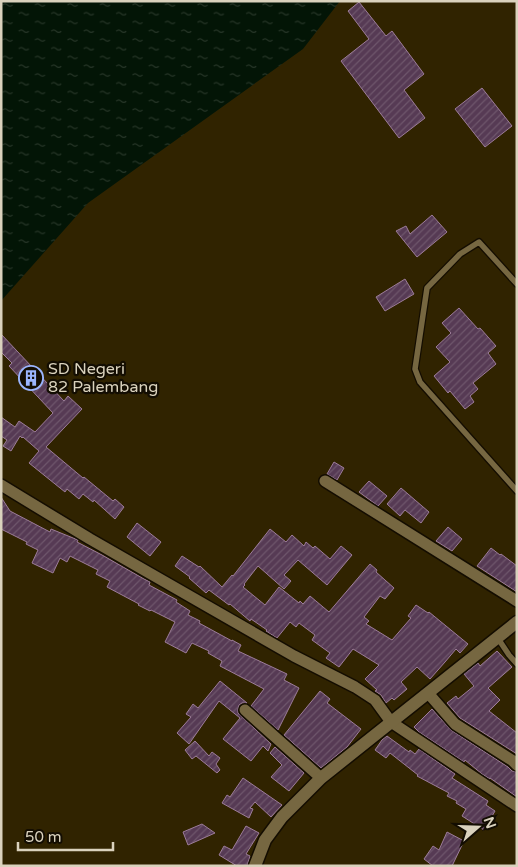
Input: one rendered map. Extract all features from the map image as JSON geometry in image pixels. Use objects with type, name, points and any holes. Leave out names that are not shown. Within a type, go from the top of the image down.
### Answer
[{"type":"street","points":[[325,481],[517,602]]},
{"type":"street","points":[[1,485],[90,539],[294,656],[355,687],[375,700],[391,722],[517,806]]},
{"type":"street","points":[[255,866],[265,840],[282,817],[321,778],[517,622]]},
{"type":"street","points":[[428,693],[455,724],[517,765]]},
{"type":"street","points":[[245,710],[321,778]]},
{"type":"lane","points":[[517,284],[479,242],[460,254],[427,288],[415,369],[420,382],[517,491]]},
{"type":"lane","points":[[497,637],[517,664]]},
{"type":"water","points":[[1,1],[340,1],[303,49],[88,203],[1,301]]},
{"type":"building","points":[[359,2],[386,36],[392,31],[424,74],[404,90],[425,118],[399,138],[341,61],[369,39],[348,11]]},
{"type":"building","points":[[482,88],[512,126],[485,147],[455,109]]},
{"type":"building","points":[[432,215],[447,232],[417,257],[396,231],[406,226],[410,234]]},
{"type":"building","points":[[405,279],[414,294],[385,311],[376,297]]},
{"type":"building","points":[[459,308],[496,346],[488,353],[496,364],[473,383],[478,389],[470,396],[474,402],[465,409],[434,376],[450,362],[436,347],[451,333],[442,323]]},
{"type":"building","points":[[1,334],[64,401],[68,396],[82,409],[46,447],[83,478],[124,507],[115,519],[94,500],[93,502],[83,494],[79,499],[67,489],[65,492],[29,463],[39,451],[23,437],[20,436],[11,451],[3,446],[7,440],[1,436],[1,417],[15,427],[19,421],[35,432],[53,413],[9,366],[12,363],[1,352]]},
{"type":"building","points":[[334,462],[344,468],[337,480],[327,474]]},
{"type":"building","points":[[369,481],[387,496],[378,506],[359,492]]},
{"type":"building","points":[[401,488],[429,512],[421,523],[405,510],[400,516],[387,504]]},
{"type":"building","points":[[1,497],[10,511],[50,532],[51,529],[78,540],[77,542],[150,582],[149,585],[177,600],[176,602],[190,611],[188,615],[200,621],[199,623],[241,645],[238,651],[287,674],[284,680],[299,688],[278,730],[251,706],[264,689],[220,666],[222,661],[208,653],[209,651],[192,643],[186,653],[165,642],[175,622],[138,605],[107,587],[110,581],[96,574],[98,570],[70,556],[67,562],[60,558],[53,573],[32,563],[38,550],[26,544],[27,542],[1,529]]},
{"type":"building","points":[[137,523],[161,542],[150,556],[127,537]]},
{"type":"building","points":[[448,527],[462,539],[452,551],[436,541]]},
{"type":"building","points":[[270,529],[286,542],[292,535],[304,546],[306,542],[313,548],[315,546],[330,559],[341,546],[352,555],[327,585],[298,560],[284,575],[291,581],[284,589],[258,566],[243,587],[265,605],[279,587],[299,603],[300,601],[303,604],[310,596],[329,612],[370,564],[394,588],[385,599],[380,596],[364,617],[369,621],[366,624],[392,640],[411,618],[408,616],[416,605],[429,612],[468,644],[460,653],[456,649],[430,679],[417,667],[401,682],[407,689],[394,700],[392,698],[386,703],[381,695],[375,691],[377,690],[365,679],[379,665],[353,649],[339,667],[326,658],[330,653],[312,640],[315,635],[299,623],[296,627],[290,622],[277,638],[251,619],[250,621],[209,590],[206,593],[190,577],[175,566],[182,556],[200,566],[222,587]]},
{"type":"building","points":[[491,548],[517,566],[517,592],[477,566]]},
{"type":"building","points":[[497,651],[512,667],[488,688],[500,700],[489,711],[517,733],[517,754],[460,718],[447,703],[456,696],[458,699],[474,686],[464,674],[478,663],[480,666]]},
{"type":"building","points":[[220,681],[247,703],[239,705],[238,713],[271,744],[268,751],[263,746],[251,761],[223,739],[240,718],[219,701],[189,744],[177,733],[191,717],[186,714],[193,704],[198,708]]},
{"type":"building","points":[[320,691],[330,699],[327,703],[361,729],[347,747],[321,768],[284,735]]},
{"type":"building","points":[[432,709],[451,730],[512,771],[517,772],[517,797],[414,727]]},
{"type":"building","points":[[387,736],[409,752],[410,750],[415,754],[419,749],[455,774],[452,778],[488,801],[486,805],[495,811],[484,830],[462,816],[466,809],[456,803],[457,801],[447,796],[449,793],[417,776],[390,753],[386,758],[375,750]]},
{"type":"building","points":[[195,741],[209,756],[212,752],[220,758],[216,764],[220,770],[217,773],[196,756],[192,759],[185,750]]},
{"type":"building","points":[[275,747],[304,773],[289,791],[271,777],[282,765],[270,753]]},
{"type":"building","points":[[243,778],[282,805],[271,817],[255,802],[250,808],[253,809],[249,818],[222,803],[227,795],[230,797]]},
{"type":"building","points":[[202,824],[215,833],[188,845],[183,832]]},
{"type":"building","points":[[246,826],[259,833],[246,854],[250,856],[247,866],[237,866],[219,855],[224,846],[232,850]]},
{"type":"building","points":[[447,832],[464,841],[452,866],[433,866],[424,859],[433,846],[439,850]]},
{"type":"place","name":"SD Negeri 82 Palembang","points":[[31,378]]}]
